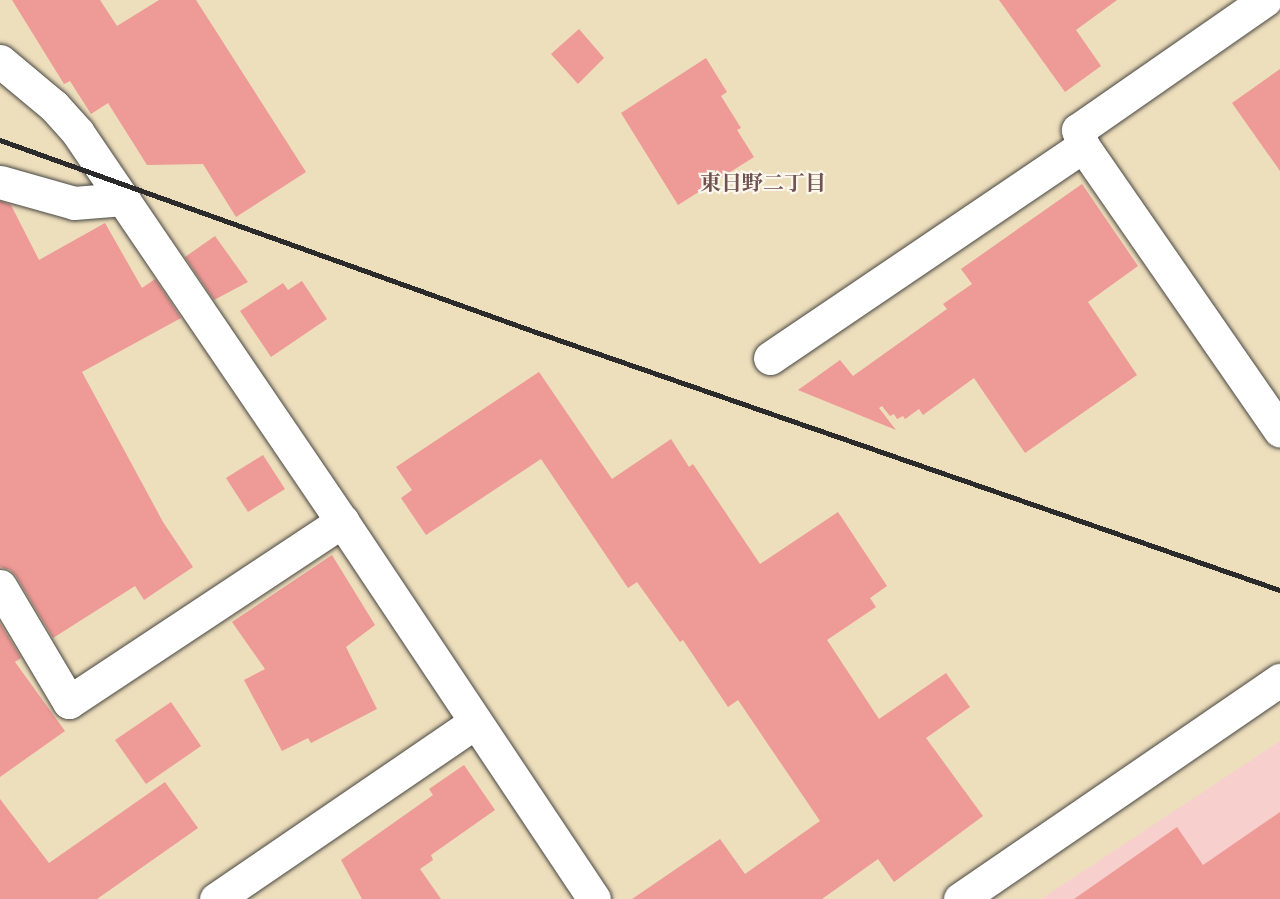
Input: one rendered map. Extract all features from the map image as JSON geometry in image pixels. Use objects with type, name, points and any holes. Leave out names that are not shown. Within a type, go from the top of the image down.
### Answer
[{"type":"street","points":[[1265,0],[1078,130],[1083,146],[1280,430]]},
{"type":"street","points":[[0,61],[54,106],[78,133],[342,521],[594,899]]},
{"type":"street","points":[[770,358],[1083,146]]},
{"type":"street","points":[[0,182],[74,203],[124,199]]},
{"type":"street","points":[[0,586],[69,702],[342,521]]},
{"type":"street","points":[[960,899],[1280,680]]},
{"type":"street","points":[[216,899],[475,722]]},
{"type":"shaded area","points":[[1280,741],[1280,899],[1041,899]]},
{"type":"building","points":[[12,0],[100,0],[117,26],[159,0],[196,0],[306,172],[236,217],[203,164],[147,165],[108,103],[91,114],[70,81],[64,84]]},
{"type":"building","points":[[999,0],[1117,0],[1076,30],[1101,66],[1065,92]]},
{"type":"building","points":[[579,29],[604,58],[578,84],[551,54]]},
{"type":"building","points":[[706,58],[727,92],[721,96],[741,128],[737,130],[754,157],[678,205],[621,113]]},
{"type":"building","points":[[1280,69],[1280,171],[1232,103]]},
{"type":"building","points":[[1082,184],[1138,266],[1088,302],[1137,375],[1025,453],[974,378],[923,415],[919,409],[905,419],[903,416],[897,419],[894,414],[890,416],[882,406],[879,408],[896,430],[798,390],[840,360],[853,376],[947,309],[943,304],[972,284],[961,269]]},
{"type":"building","points":[[0,201],[11,205],[39,260],[105,223],[142,288],[155,279],[181,318],[82,372],[163,522],[193,567],[144,600],[135,586],[53,638],[16,576],[10,570],[0,567]]},
{"type":"building","points":[[215,236],[248,282],[214,300],[185,257]]},
{"type":"building","points":[[302,281],[327,319],[271,357],[240,311],[283,283],[288,290]]},
{"type":"building","points":[[539,372],[612,479],[671,439],[689,467],[693,464],[760,564],[838,512],[887,586],[870,598],[876,607],[827,640],[879,719],[946,673],[970,707],[926,738],[983,816],[894,882],[878,859],[822,899],[632,899],[720,839],[745,874],[820,821],[738,700],[728,707],[683,640],[680,642],[637,582],[628,588],[541,459],[426,535],[401,498],[412,490],[396,467]]},
{"type":"building","points":[[263,455],[285,489],[248,512],[226,478]]},
{"type":"building","points":[[332,555],[375,625],[346,647],[377,709],[311,743],[308,738],[282,751],[244,680],[265,669],[232,622]]},
{"type":"building","points":[[0,623],[21,658],[15,662],[65,731],[0,777]]},
{"type":"building","points":[[171,702],[201,746],[146,784],[115,740]]},
{"type":"building","points":[[464,765],[495,810],[431,855],[433,860],[420,869],[441,899],[362,899],[341,860],[433,795],[429,789]]},
{"type":"building","points":[[165,782],[198,828],[97,899],[0,899],[0,799],[49,863]]},
{"type":"building","points":[[1280,812],[1280,899],[1074,899],[1177,827],[1203,865]]},
{"type":"railway","points":[[0,140],[536,332],[1280,590]]},
{"type":"district","name":"東日野二丁目","points":[[763,183]]}]
